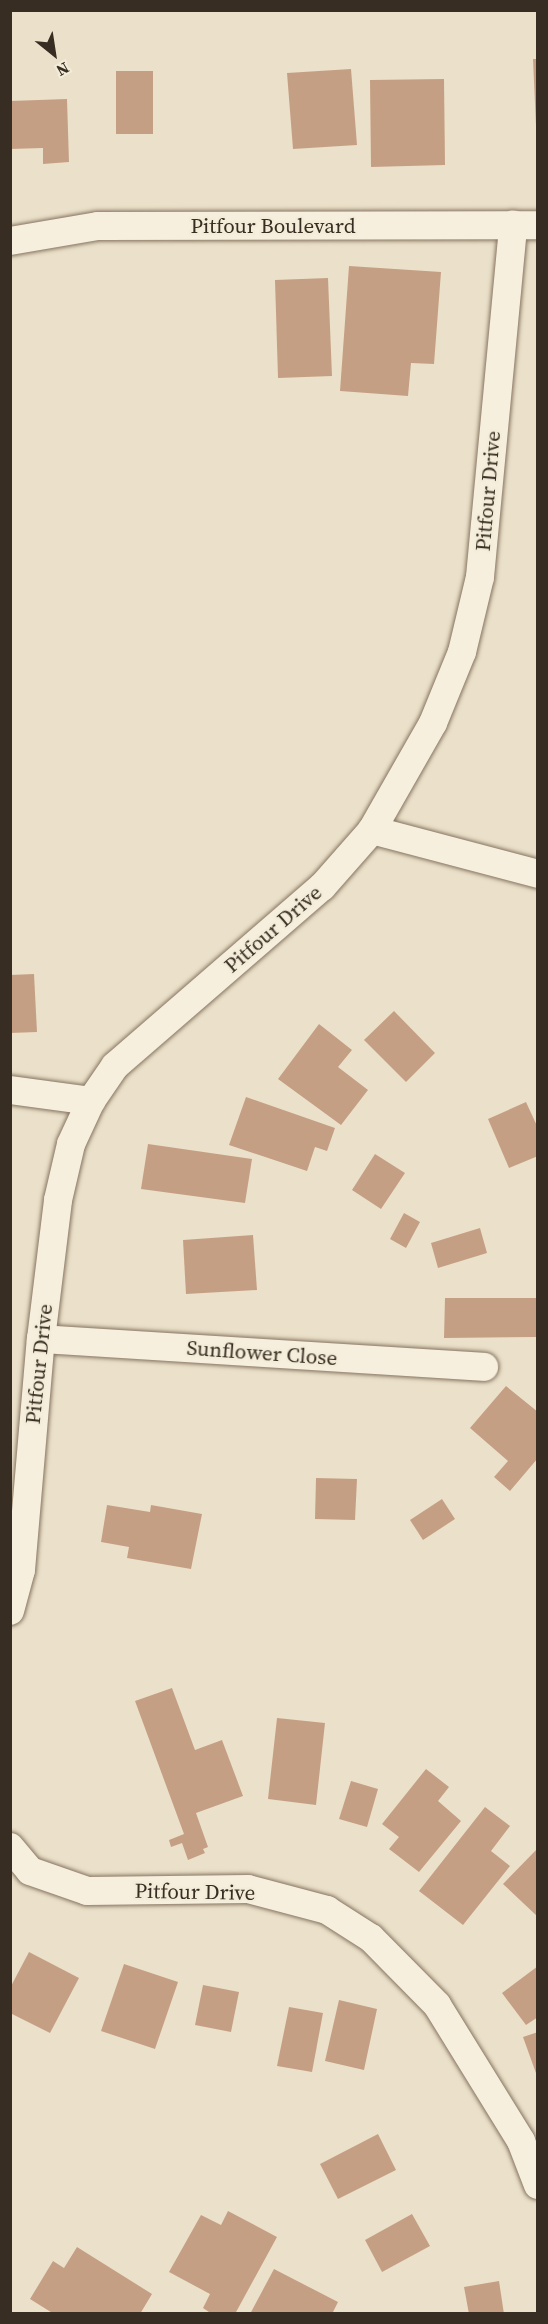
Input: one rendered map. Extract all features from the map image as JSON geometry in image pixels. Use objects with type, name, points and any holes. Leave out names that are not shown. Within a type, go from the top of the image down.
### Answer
[{"type":"street","name":"Pitfour Boulevard","points":[[10,241],[98,226],[525,225]]},
{"type":"street","name":"Pitfour Drive","points":[[10,1611],[21,1570],[41,1339],[58,1200],[71,1144],[91,1101],[115,1066],[322,887],[372,830],[433,723],[462,652],[480,577],[525,225]]},
{"type":"street","points":[[372,830],[537,874]]},
{"type":"street","points":[[10,1090],[91,1101]]},
{"type":"street","name":"Sunflower Close","points":[[41,1339],[484,1367]]},
{"type":"street","name":"Pitfour Drive","points":[[10,1848],[30,1871],[87,1891],[248,1889],[327,1910],[371,1938],[437,2005],[522,2141],[537,2185]]},
{"type":"building","points":[[533,59],[538,59],[538,126],[536,126]]},
{"type":"building","points":[[351,69],[357,145],[293,149],[287,73]]},
{"type":"building","points":[[116,71],[153,71],[153,134],[116,134]]},
{"type":"building","points":[[444,79],[445,165],[371,167],[370,80]]},
{"type":"building","points":[[67,99],[69,162],[43,164],[43,148],[10,149],[10,101]]},
{"type":"building","points":[[349,266],[441,272],[434,364],[411,363],[408,396],[340,391]]},
{"type":"building","points":[[328,278],[332,376],[278,378],[275,280]]},
{"type":"building","points":[[34,974],[37,1032],[10,1033],[10,975]]},
{"type":"building","points":[[394,1011],[435,1053],[406,1082],[364,1040]]},
{"type":"building","points":[[319,1024],[352,1050],[338,1067],[368,1090],[341,1125],[278,1079]]},
{"type":"building","points":[[246,1097],[335,1128],[327,1151],[315,1147],[307,1171],[229,1145]]},
{"type":"building","points":[[526,1102],[538,1128],[538,1156],[509,1168],[488,1119]]},
{"type":"building","points":[[148,1144],[252,1159],[245,1203],[141,1189]]},
{"type":"building","points":[[375,1154],[405,1173],[381,1209],[352,1190]]},
{"type":"building","points":[[404,1213],[420,1222],[406,1248],[390,1239]]},
{"type":"building","points":[[480,1228],[487,1253],[438,1268],[431,1243]]},
{"type":"building","points":[[253,1235],[257,1290],[186,1294],[183,1240]]},
{"type":"building","points":[[445,1298],[538,1298],[537,1337],[444,1338]]},
{"type":"building","points":[[506,1386],[538,1412],[538,1458],[510,1491],[494,1477],[508,1461],[470,1428]]},
{"type":"building","points":[[316,1478],[357,1479],[355,1520],[315,1519]]},
{"type":"building","points":[[442,1499],[455,1519],[423,1540],[410,1520]]},
{"type":"building","points":[[107,1505],[150,1512],[151,1505],[202,1514],[191,1569],[127,1558],[129,1547],[101,1542]]},
{"type":"building","points":[[172,1688],[195,1750],[222,1740],[243,1796],[196,1813],[208,1847],[203,1849],[205,1853],[188,1860],[182,1843],[171,1847],[169,1840],[184,1834],[135,1701]]},
{"type":"building","points":[[277,1718],[325,1723],[316,1805],[268,1799]]},
{"type":"building","points":[[426,1769],[449,1787],[438,1801],[461,1821],[419,1872],[389,1849],[399,1837],[382,1824]]},
{"type":"building","points":[[351,1781],[378,1789],[367,1827],[339,1819]]},
{"type":"building","points":[[485,1807],[510,1826],[491,1851],[510,1866],[463,1925],[419,1891]]},
{"type":"building","points":[[538,1848],[538,1917],[503,1884]]},
{"type":"building","points":[[29,1952],[79,1978],[50,2033],[10,2013],[10,1988]]},
{"type":"building","points":[[124,1964],[178,1982],[155,2049],[101,2031]]},
{"type":"building","points":[[538,1966],[538,2017],[526,2025],[502,1993]]},
{"type":"building","points":[[203,1985],[239,1992],[231,2032],[195,2025]]},
{"type":"building","points":[[339,2000],[377,2009],[364,2070],[325,2061]]},
{"type":"building","points":[[289,2007],[323,2013],[312,2072],[277,2066]]},
{"type":"building","points":[[538,2032],[538,2076],[537,2076],[523,2037]]},
{"type":"building","points":[[378,2134],[396,2170],[338,2199],[320,2164]]},
{"type":"building","points":[[228,2211],[277,2237],[235,2314],[212,2314],[203,2308],[210,2294],[169,2272],[201,2215],[221,2225]]},
{"type":"building","points":[[412,2214],[430,2246],[382,2272],[365,2240]]},
{"type":"building","points":[[77,2247],[152,2294],[140,2314],[54,2314],[30,2299],[53,2261],[64,2268]]},
{"type":"building","points":[[274,2269],[338,2302],[332,2314],[250,2314]]},
{"type":"building","points":[[499,2281],[504,2314],[469,2314],[464,2287]]}]
